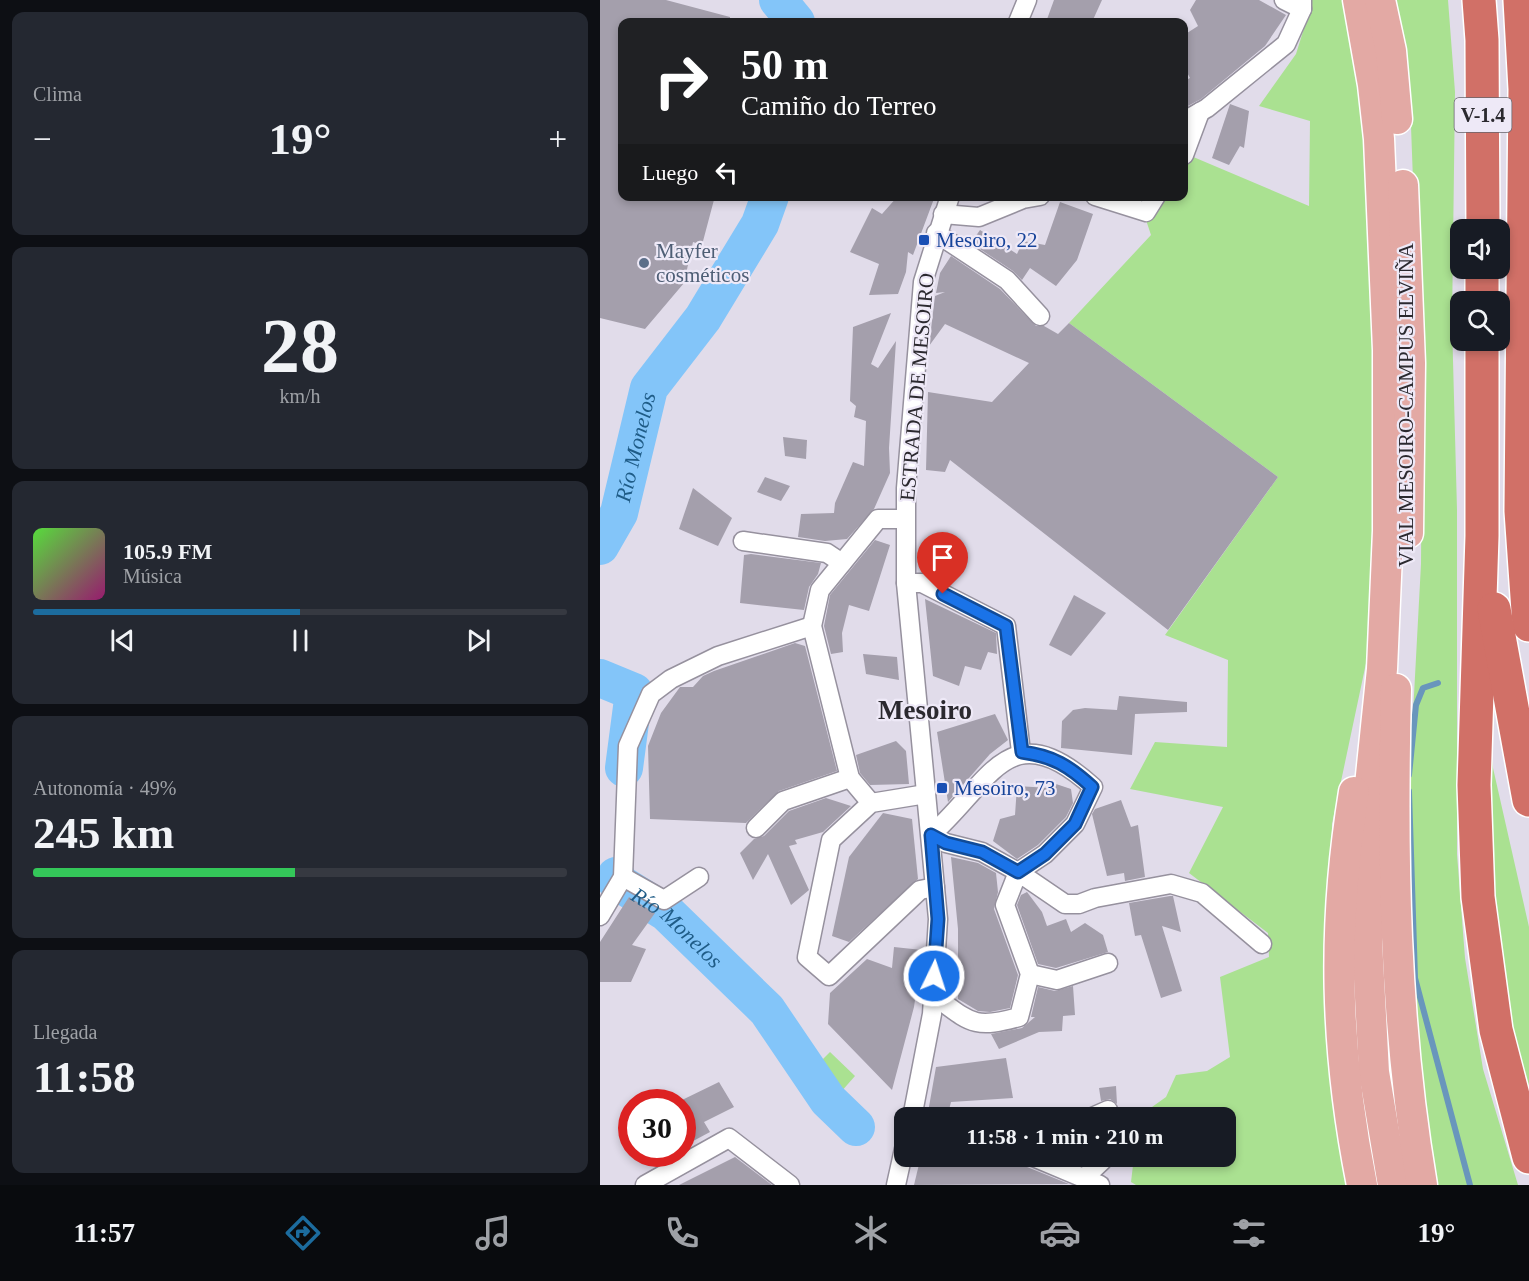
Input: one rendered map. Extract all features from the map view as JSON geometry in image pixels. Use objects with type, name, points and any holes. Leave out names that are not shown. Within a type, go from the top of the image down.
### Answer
[{"type":"highway","name":"V-1.4","points":[[1479,0],[1483,97],[1483,219]]},
{"type":"highway","points":[[1520,0],[1525,89],[1521,511],[1529,625]]},
{"type":"highway","points":[[1482,351],[1482,536],[1474,785],[1478,897],[1496,1030],[1529,1156]]},
{"type":"highway","points":[[1482,536],[1522,773],[1529,800]]},
{"type":"main road","name":"VIAL MESOIRO-CAMPUS ELVIÑA","points":[[1358,0],[1373,86],[1384,217],[1390,430],[1389,664]]},
{"type":"main road","name":"VIAL MESOIRO-CAMPUS ELVIÑA","points":[[1380,0],[1391,51],[1405,211],[1410,363],[1407,571],[1374,737],[1366,941],[1374,1072],[1393,1185]]},
{"type":"main road","points":[[1362,1185],[1344,1078],[1339,1013],[1338,957],[1341,884],[1367,716],[1389,664]]},
{"type":"main road","points":[[1389,664],[1397,963],[1402,1048],[1422,1185]]},
{"type":"street","points":[[1020,18],[1027,0]]},
{"type":"street","points":[[1188,136],[1192,117],[1286,44],[1302,5],[1284,0]]},
{"type":"street","points":[[946,205],[979,217],[1023,201]]},
{"type":"street","points":[[1111,201],[1146,212],[1153,201]]},
{"type":"street","name":"ESTRADA DE MESOIRO","points":[[914,1107],[933,995],[938,919],[906,583],[906,488],[923,282],[936,232],[946,205]]},
{"type":"street","points":[[936,232],[1007,280],[1040,316]]},
{"type":"street","points":[[871,803],[850,778],[812,626],[820,590],[906,488]]},
{"type":"street","points":[[878,519],[905,519]]},
{"type":"street","points":[[743,541],[827,553],[842,563]]},
{"type":"street","points":[[906,583],[922,583],[1006,626],[1022,752]]},
{"type":"street","points":[[600,916],[623,877],[628,746],[651,694],[671,679],[718,656],[812,626]]},
{"type":"street","points":[[933,995],[964,1018],[989,1025],[1019,1017],[1029,974],[1005,905],[1018,872],[1045,854],[1075,824],[1092,787],[1073,769],[1045,755],[1022,752],[999,765],[931,835],[946,843],[982,852],[1018,872],[1065,904],[1079,904],[1095,898],[1171,884],[1202,893],[1262,944]]},
{"type":"street","points":[[756,828],[783,801],[850,778]]},
{"type":"street","points":[[926,794],[871,803],[831,840],[807,957],[829,976],[920,890],[935,887]]},
{"type":"street","points":[[623,877],[664,900],[699,877]]},
{"type":"street","points":[[1029,974],[1057,980],[1108,963]]},
{"type":"street","points":[[645,1185],[729,1138],[790,1185]]},
{"type":"street","points":[[896,1185],[900,1167]]},
{"type":"street","points":[[1058,1167],[1092,1181],[1098,1167]]},
{"type":"green space","points":[[1301,0],[1347,0],[1366,111],[1378,412],[1369,649],[1332,824],[1330,1056],[1340,1149],[1348,1185],[1136,1185],[1131,1182],[1133,1167],[1236,1167],[1236,1107],[1152,1107],[1166,1097],[1176,1075],[1207,1071],[1230,1057],[1220,977],[1269,957],[1268,933],[1189,873],[1223,807],[1130,789],[1155,742],[1227,747],[1228,660],[1165,635],[1278,477],[1069,323],[1151,235],[1146,220],[1160,201],[1188,201],[1188,161],[1191,156],[1309,206],[1310,121],[1259,106],[1296,54],[1311,6]]},
{"type":"green space","points":[[1392,0],[1448,0],[1455,92],[1453,219],[1450,219],[1450,279],[1453,279],[1452,291],[1450,291],[1450,351],[1453,351],[1457,510],[1457,854],[1465,958],[1483,1069],[1518,1185],[1436,1185],[1418,1061],[1406,845],[1421,564],[1422,425],[1410,99]]},
{"type":"green space","points":[[1486,697],[1493,768],[1529,927],[1529,1108],[1495,958]]},
{"type":"green space","points":[[830,1052],[855,1076],[840,1093],[815,1067]]},
{"type":"building","points":[[600,0],[666,0],[730,17],[618,18],[618,201],[714,201],[702,245],[693,242],[684,283],[645,329],[600,318]]},
{"type":"building","points":[[1054,0],[1102,0],[1094,18],[1047,18]]},
{"type":"building","points":[[1196,0],[1259,0],[1286,15],[1265,46],[1201,99],[1188,106],[1188,79],[1190,78],[1188,74],[1188,32],[1198,26],[1190,10]]},
{"type":"building","points":[[1230,104],[1249,111],[1244,148],[1240,146],[1229,165],[1212,158]]},
{"type":"building","points":[[894,201],[933,201],[913,255],[908,252],[906,272],[898,294],[869,295],[879,264],[850,252],[872,208],[882,214]]},
{"type":"building","points":[[1060,202],[1093,214],[1077,260],[1056,286],[1030,268],[1022,280],[1013,271],[971,243],[980,230],[1017,254],[1023,241],[1045,245]]},
{"type":"building","points":[[951,256],[1000,289],[1036,326],[1044,326],[1058,334],[1069,323],[1278,477],[1168,630],[950,460],[945,472],[926,470],[928,392],[992,402],[1029,363],[945,324],[929,346],[935,296],[945,292],[936,293],[940,273]]},
{"type":"building","points":[[891,313],[871,364],[878,368],[896,341],[889,448],[890,473],[874,509],[847,539],[825,541],[798,537],[801,514],[834,513],[835,503],[853,462],[864,466],[866,421],[854,417],[856,406],[850,401],[853,327]]},
{"type":"building","points":[[783,437],[807,440],[806,459],[785,456]]},
{"type":"building","points":[[765,477],[790,486],[781,501],[757,492]]},
{"type":"building","points":[[693,488],[732,518],[718,546],[679,529]]},
{"type":"building","points":[[875,540],[890,545],[869,611],[849,605],[842,633],[843,652],[831,654],[824,626],[830,595]]},
{"type":"building","points":[[744,555],[821,563],[818,574],[809,587],[804,610],[740,603]]},
{"type":"building","points":[[1074,595],[1106,613],[1071,656],[1049,645]]},
{"type":"building","points":[[925,599],[996,633],[997,654],[988,652],[981,670],[965,666],[959,686],[933,676]]},
{"type":"building","points":[[795,643],[805,646],[837,771],[779,791],[746,823],[650,819],[648,746],[661,713],[680,687],[693,687],[703,676],[714,671]]},
{"type":"building","points":[[863,654],[897,657],[899,680],[866,674]]},
{"type":"building","points":[[1119,696],[1187,702],[1187,712],[1135,714],[1132,755],[1061,748],[1062,721],[1073,710],[1085,708],[1117,710]]},
{"type":"building","points":[[995,714],[1008,740],[990,754],[948,802],[937,732]]},
{"type":"building","points":[[896,741],[906,751],[909,784],[870,785],[860,773],[856,755]]},
{"type":"building","points":[[1050,782],[1071,789],[1073,803],[1066,817],[1038,845],[1017,859],[993,841],[1000,819],[1015,815],[1017,786],[1049,788]]},
{"type":"building","points":[[826,798],[851,806],[823,832],[795,840],[797,844],[789,846],[809,890],[791,905],[768,854],[753,880],[740,853],[754,839],[764,836],[789,811]]},
{"type":"building","points":[[1121,800],[1131,827],[1138,825],[1145,877],[1125,881],[1124,873],[1107,876],[1092,814],[1095,809]]},
{"type":"building","points":[[883,813],[912,819],[918,879],[849,942],[832,936],[849,857]]},
{"type":"building","points":[[951,857],[978,863],[996,873],[998,892],[994,909],[1018,975],[1010,1008],[990,1012],[978,1011],[958,999],[958,929]]},
{"type":"building","points":[[1027,892],[1042,912],[1047,926],[1066,919],[1071,932],[1085,923],[1103,935],[1108,952],[1056,968],[1038,964],[1017,905],[1021,895]]},
{"type":"building","points":[[1173,896],[1181,932],[1162,926],[1182,991],[1161,998],[1141,935],[1135,936],[1129,903]]},
{"type":"building","points":[[629,897],[655,913],[632,945],[646,949],[631,982],[600,982],[600,942]]},
{"type":"building","points":[[894,947],[922,950],[914,1007],[892,1090],[828,1024],[830,993],[867,959],[892,968]]},
{"type":"building","points":[[1073,986],[1075,1015],[1063,1016],[1062,1031],[1039,1032],[999,1049],[991,1034],[1022,1028],[1035,1017],[1031,1017],[1038,987],[1055,991]]},
{"type":"building","points":[[1006,1058],[1013,1098],[951,1102],[950,1107],[929,1107],[936,1067]]},
{"type":"building","points":[[719,1082],[734,1107],[704,1122],[710,1132],[696,1140],[696,1093]]},
{"type":"building","points":[[1116,1086],[1117,1104],[1110,1099],[1101,1101],[1099,1088]]},
{"type":"building","points":[[735,1157],[772,1185],[679,1185]]},
{"type":"building","points":[[918,1167],[1027,1167],[1069,1184],[914,1185]]},
{"type":"waterway","name":"Río Monelos","points":[[778,0],[793,18]]},
{"type":"waterway","name":"Río Monelos","points":[[600,546],[619,513],[649,388],[703,318],[760,224],[768,201]]},
{"type":"waterway","name":"Río Monelos","points":[[600,678],[634,692],[624,768]]},
{"type":"waterway","points":[[1409,775],[1416,705],[1423,688],[1438,683]]},
{"type":"waterway","points":[[1409,791],[1415,978],[1470,1185]]},
{"type":"waterway","name":"Río Monelos","points":[[616,876],[616,881],[667,913],[767,1010],[828,1100],[856,1127]]},
{"type":"place","name":"Mesoiro, 22","points":[[924,240]]},
{"type":"place","name":"Mayfer cosméticos","points":[[644,263]]},
{"type":"place","name":"Mesoiro, 73","points":[[942,788]]},
{"type":"district","name":"Mesoiro","points":[[925,710]]},
{"type":"route","points":[[934,976],[938,919],[931,835],[946,843],[982,852],[1018,872],[1045,854],[1075,824],[1092,787],[1073,769],[1045,755],[1022,752],[1006,626],[943,594]]}]
